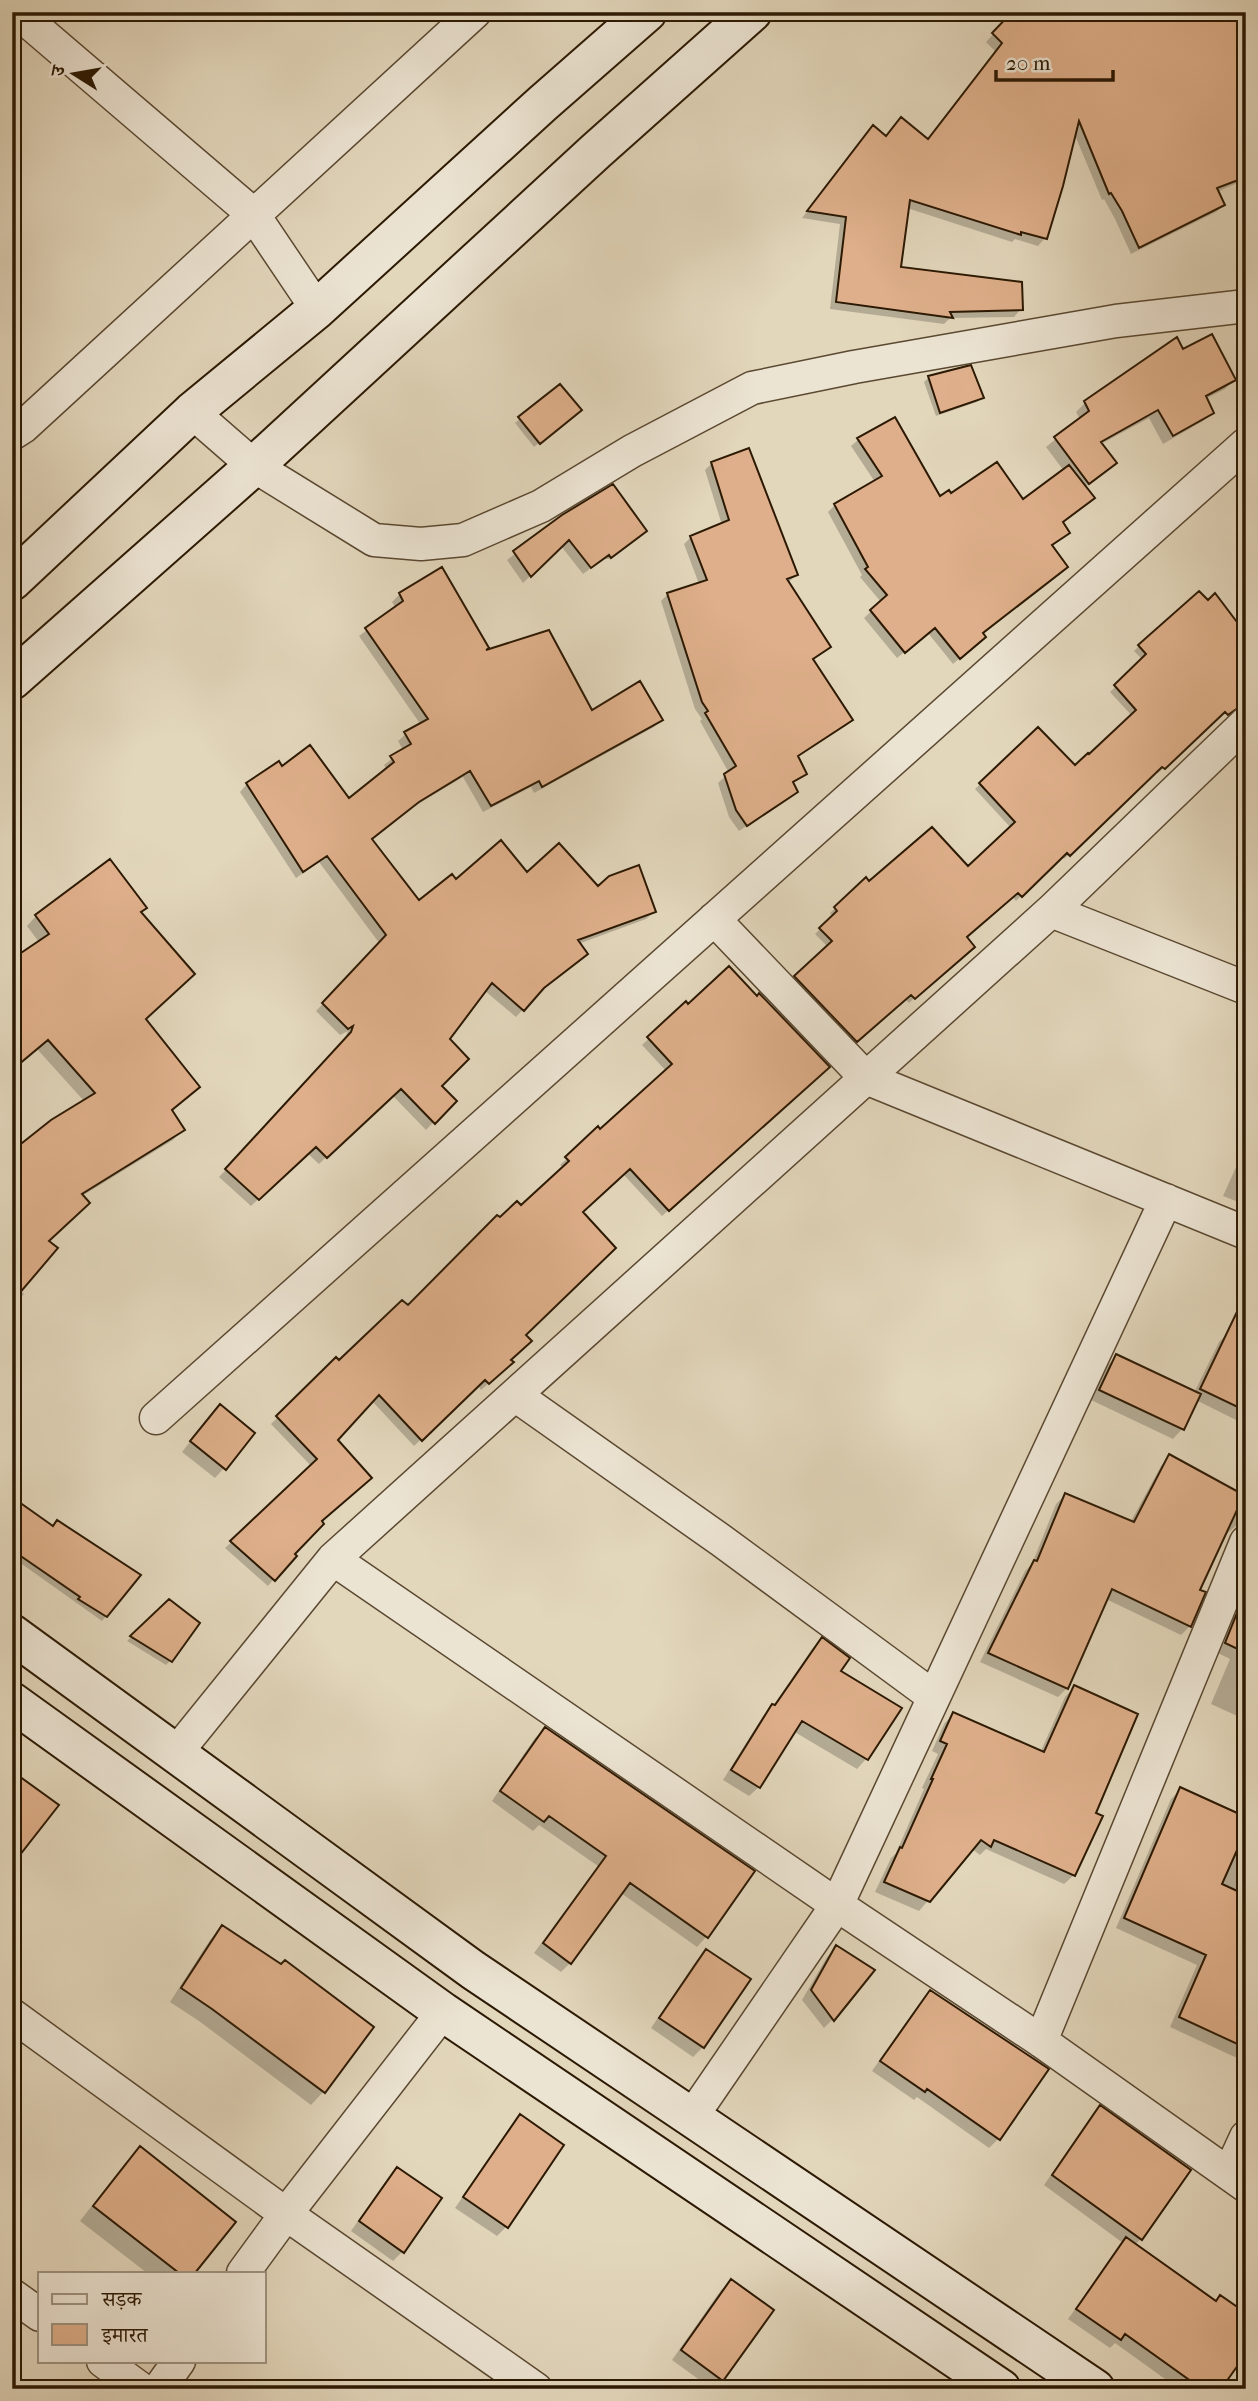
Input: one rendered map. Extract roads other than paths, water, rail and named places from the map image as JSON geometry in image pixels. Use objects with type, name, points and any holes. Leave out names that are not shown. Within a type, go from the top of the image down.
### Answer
[{"type":"main road","points":[[12,581],[192,412],[317,309],[542,104],[648,12]]},
{"type":"main road","points":[[12,680],[254,466],[596,150],[752,12]]},
{"type":"main road","points":[[12,1634],[473,1970],[1095,2389]]},
{"type":"main road","points":[[12,1702],[443,2012],[1001,2389]]},
{"type":"street","points":[[17,12],[253,214],[317,309]]},
{"type":"street","points":[[12,434],[23,427],[475,12]]},
{"type":"street","points":[[192,412],[254,466],[374,540],[421,544],[463,540],[541,506],[632,451],[752,388],[854,366],[1116,321],[1246,306]]},
{"type":"street","points":[[156,1418],[1246,444]]},
{"type":"street","points":[[176,1753],[333,1559],[1051,911],[1246,723]]},
{"type":"street","points":[[1051,911],[1246,988]]},
{"type":"street","points":[[714,919],[866,1078],[1246,1233]]},
{"type":"street","points":[[691,2118],[837,1905],[1166,1200]]},
{"type":"street","points":[[514,1395],[722,1541],[934,1697]]},
{"type":"street","points":[[1041,2041],[1246,1542]]},
{"type":"street","points":[[333,1559],[837,1905],[1041,2041],[1238,2180],[1246,2137]]},
{"type":"street","points":[[244,2272],[443,2012]]},
{"type":"street","points":[[12,2015],[286,2214],[536,2389]]},
{"type":"street","points":[[12,2295],[38,2314]]},
{"type":"street","points":[[104,2362],[141,2389]]},
{"type":"street","points":[[159,2389],[178,2362]]}]
